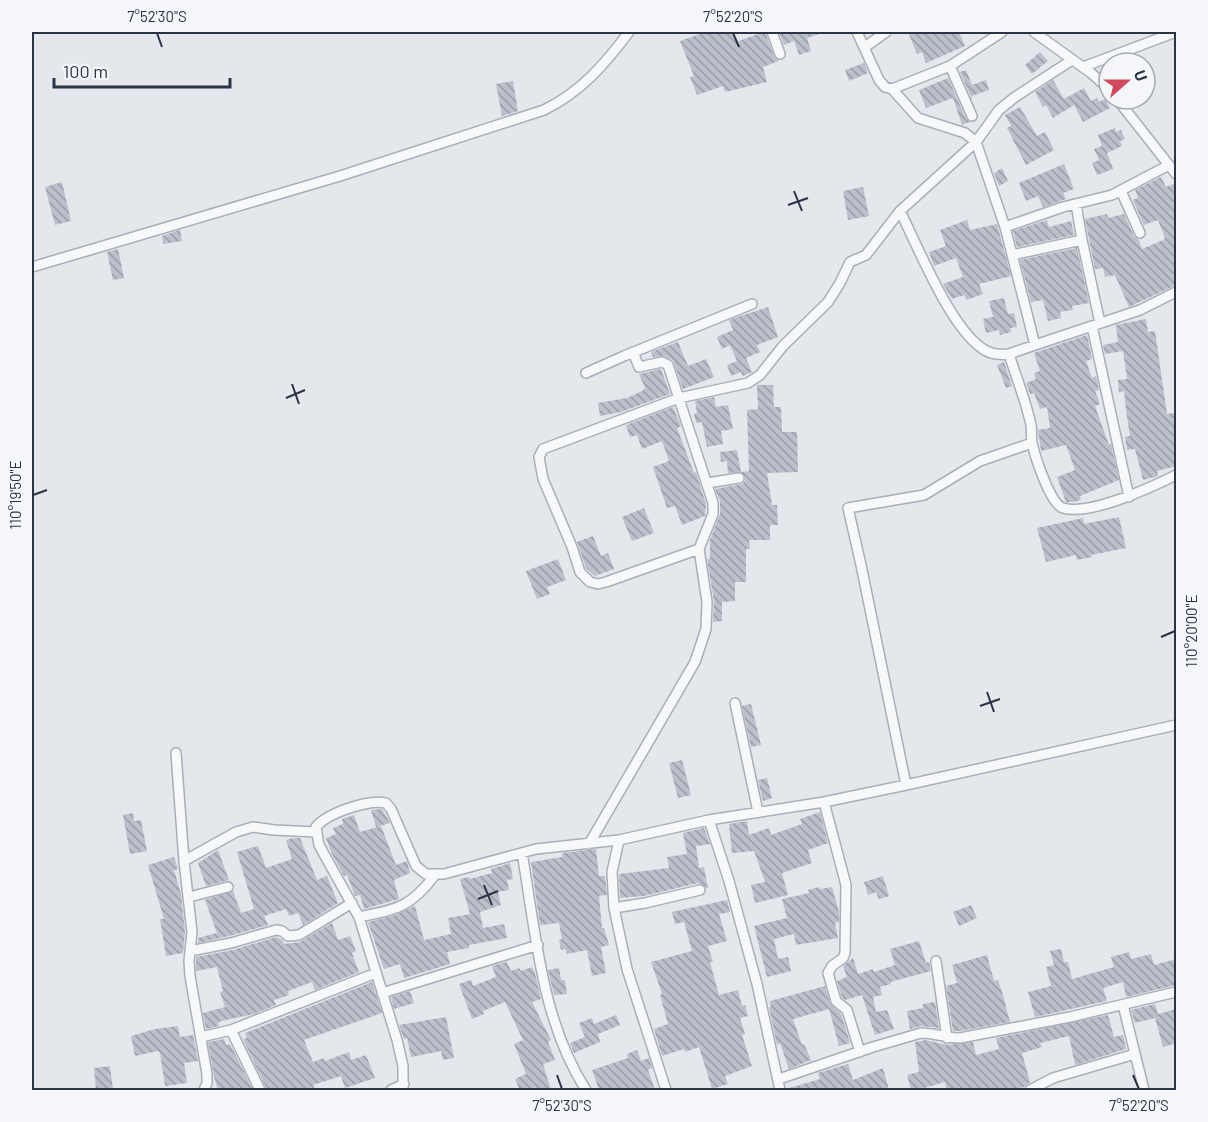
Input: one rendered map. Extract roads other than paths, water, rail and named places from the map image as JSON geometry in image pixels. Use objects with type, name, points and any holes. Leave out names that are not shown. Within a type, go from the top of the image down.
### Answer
[{"type":"street","points":[[32,267],[340,176],[544,110],[562,102],[588,82],[629,32]]},
{"type":"street","points":[[772,32],[780,54]]},
{"type":"street","points":[[857,32],[879,80],[885,87],[892,89],[918,118],[965,133],[974,141],[1005,227],[1035,345]]},
{"type":"street","points":[[865,48],[886,32]]},
{"type":"street","points":[[892,89],[950,66],[1002,32]]},
{"type":"street","points":[[1034,32],[1097,79]]},
{"type":"street","points":[[1083,67],[1175,35]]},
{"type":"street","points":[[699,549],[606,582],[596,584],[587,580],[579,572],[572,547],[543,479],[539,457],[543,448],[679,398],[748,383],[760,375],[783,346],[828,302],[850,262],[866,255],[900,212],[974,141],[999,110],[1072,60]]},
{"type":"street","points":[[950,66],[972,116]]},
{"type":"street","points":[[1126,111],[1176,174]]},
{"type":"street","points":[[1005,227],[1076,204],[1103,198],[1169,165]]},
{"type":"street","points":[[1121,191],[1140,233]]},
{"type":"street","points":[[1076,204],[1096,325],[1129,497]]},
{"type":"street","points":[[900,212],[961,328],[983,349],[996,354],[1009,354],[1140,310],[1176,292]]},
{"type":"street","points":[[1012,255],[1082,240]]},
{"type":"street","points":[[586,373],[752,304]]},
{"type":"street","points":[[593,843],[699,651],[706,629],[707,602],[699,549],[713,514],[713,503],[667,363],[639,367],[633,352]]},
{"type":"street","points":[[1009,354],[1031,425],[1032,443],[1048,488],[1054,501],[1060,507],[1087,507],[1129,497],[1176,476]]},
{"type":"street","points":[[906,785],[848,508],[924,495],[980,461],[1032,443]]},
{"type":"street","points":[[707,483],[739,478]]},
{"type":"street","points":[[735,703],[758,812]]},
{"type":"street","points":[[391,1090],[404,1087],[397,1040],[359,917],[320,845],[316,832],[316,827],[320,822],[330,816],[375,802],[386,803],[391,809],[416,866],[426,873],[435,875],[522,852],[618,840],[709,820],[824,802],[1176,725]]},
{"type":"street","points":[[176,753],[192,932],[190,976],[208,1080],[204,1090]]},
{"type":"street","points":[[824,802],[844,874],[847,894],[844,954],[843,958],[832,966],[828,973],[836,1001],[847,1010],[860,1052]]},
{"type":"street","points":[[709,820],[729,881],[754,972],[779,1079],[779,1090]]},
{"type":"street","points":[[184,861],[236,832],[253,826],[274,830],[316,832]]},
{"type":"street","points":[[618,840],[612,872],[614,908],[627,969],[666,1090]]},
{"type":"street","points":[[522,852],[550,1009],[557,1033],[574,1072],[586,1090]]},
{"type":"street","points":[[359,917],[388,911],[410,902],[419,895],[435,875]]},
{"type":"street","points":[[189,897],[228,887]]},
{"type":"street","points":[[614,908],[699,890]]},
{"type":"street","points":[[190,951],[231,943],[276,930],[288,936],[300,935],[352,903]]},
{"type":"street","points":[[382,993],[538,945]]},
{"type":"street","points":[[936,961],[948,1038]]},
{"type":"street","points":[[201,1037],[231,1030],[376,973]]},
{"type":"street","points":[[779,1079],[921,1034],[929,1033],[948,1038],[960,1038],[1176,992]]},
{"type":"street","points":[[1123,1005],[1144,1090]]},
{"type":"street","points":[[231,1030],[260,1090]]},
{"type":"street","points":[[1030,1090],[1053,1078],[1135,1054]]}]
